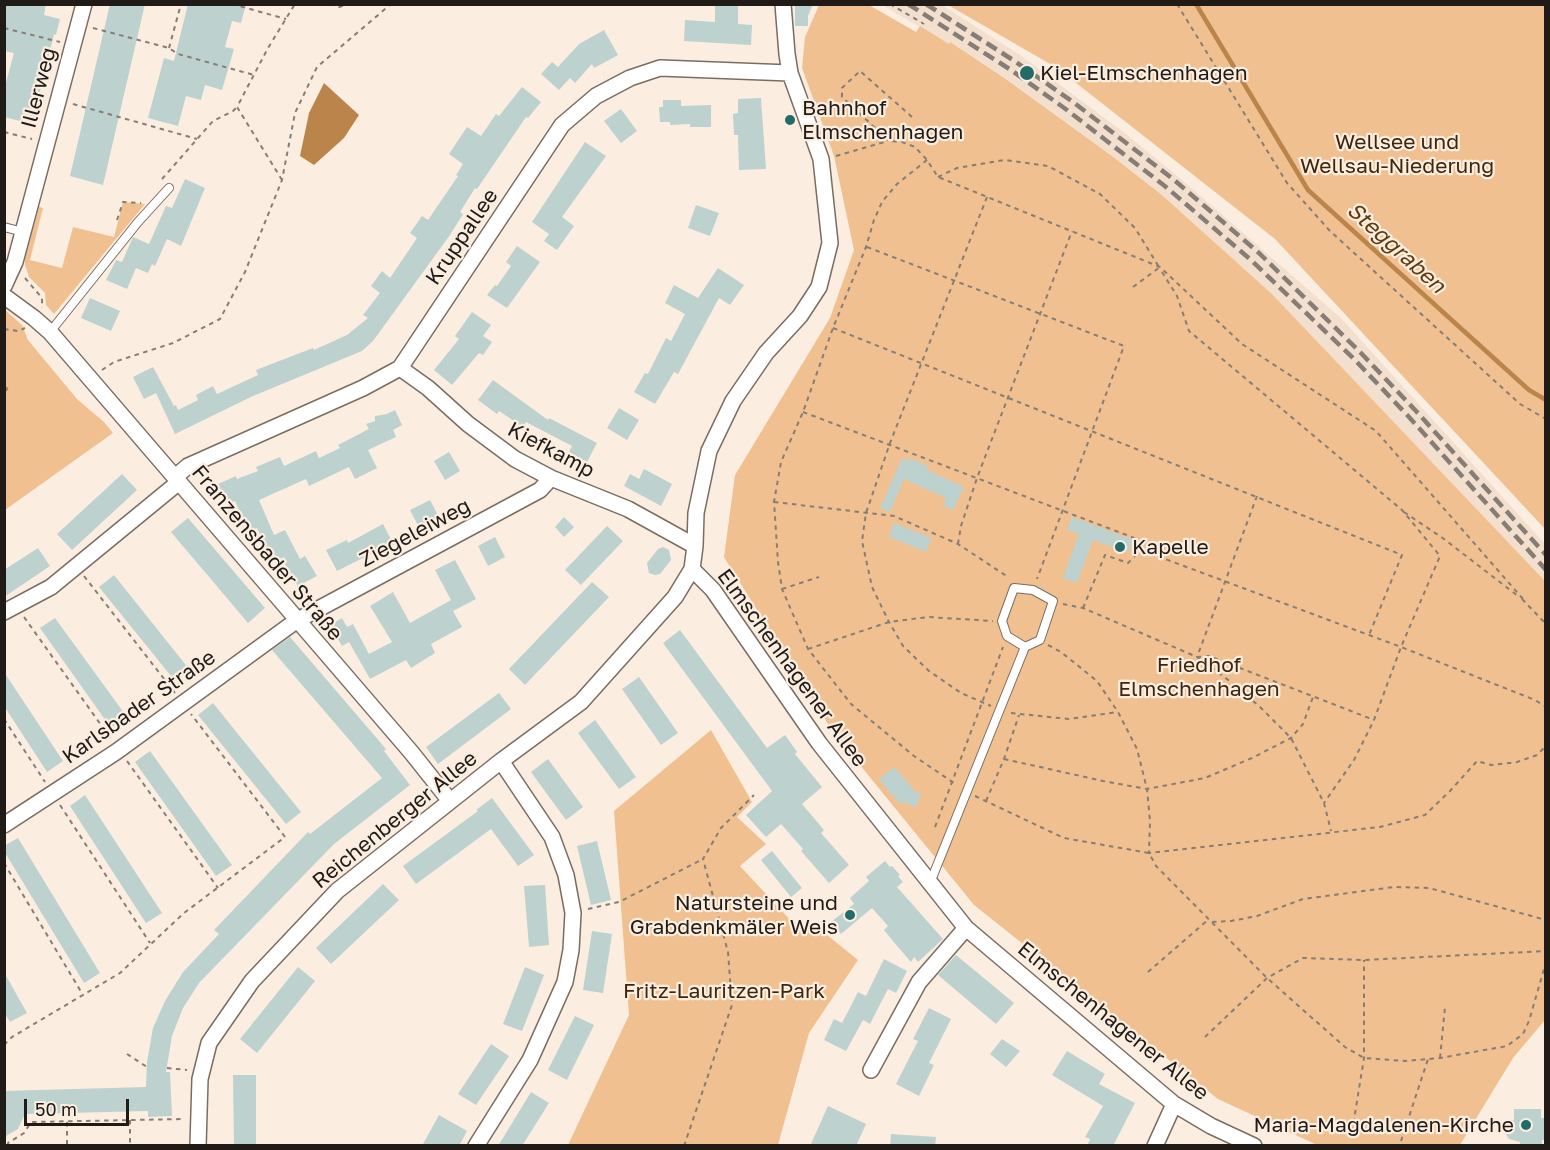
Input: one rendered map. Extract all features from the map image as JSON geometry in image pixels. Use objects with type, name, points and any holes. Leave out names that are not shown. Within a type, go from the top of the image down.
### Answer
[{"type":"street","name":"Illerweg","points":[[4,286],[12,270],[23,232],[84,4]]},
{"type":"street","name":"Elmschenhagener Allee","points":[[783,4],[790,73],[821,159],[830,243],[819,287],[800,316],[766,353],[733,401],[709,451],[696,513],[692,569],[713,590],[819,743],[966,928],[1174,1104],[1211,1126],[1254,1146]]},
{"type":"street","name":"Kruppallee","points":[[4,612],[51,587],[177,480],[188,466],[363,388],[400,368],[562,125],[596,96],[630,78],[660,68],[790,73]]},
{"type":"street","name":"Franzensbader Straße","points":[[4,296],[50,332],[450,801]]},
{"type":"street","name":"Kiefkamp","points":[[400,368],[515,459],[551,478],[628,509],[695,546]]},
{"type":"street","name":"Ziegeleiweg","points":[[296,621],[540,489],[551,478]]},
{"type":"street","name":"Reichenberger Allee","points":[[198,1146],[202,1072],[209,1043],[252,981],[337,891],[501,761],[581,702],[675,597],[692,569]]},
{"type":"street","name":"Karlsbader Straße","points":[[4,825],[116,752],[296,621]]},
{"type":"street","points":[[476,1146],[530,1060],[565,982],[571,950],[573,913],[566,875],[552,837],[501,761]]},
{"type":"street","points":[[871,1070],[919,982],[966,928]]},
{"type":"street","points":[[1155,1146],[1174,1104]]},
{"type":"lane","points":[[50,332],[138,222],[169,188]]},
{"type":"lane","points":[[4,227],[23,232]]},
{"type":"lane","points":[[929,884],[1025,647],[1040,640],[1053,601],[1033,591],[1014,588],[1002,621],[1007,636],[1025,647]]},
{"type":"path","points":[[169,48],[181,4]]},
{"type":"path","points":[[232,4],[286,19]]},
{"type":"path","points":[[162,179],[213,121],[233,111],[237,106],[296,4]]},
{"type":"path","points":[[330,4],[339,7],[349,4]]},
{"type":"path","points":[[91,380],[114,362],[173,343],[220,319],[245,272],[282,180],[295,113],[317,67],[391,4]]},
{"type":"path","points":[[890,4],[924,24]]},
{"type":"path","points":[[1177,4],[1287,183],[1338,239],[1520,404],[1545,419]]},
{"type":"path","points":[[78,24],[169,48],[178,54],[254,75]]},
{"type":"path","points":[[4,28],[73,45]]},
{"type":"path","points":[[889,141],[842,97],[842,88],[860,71],[912,117]]},
{"type":"path","points":[[58,100],[198,139]]},
{"type":"path","points":[[237,106],[282,180]]},
{"type":"path","points":[[4,132],[46,143]]},
{"type":"path","points":[[836,155],[889,141],[902,142],[915,147],[938,177],[1160,267],[1242,344],[1376,431],[1545,624]]},
{"type":"path","points":[[927,160],[897,184],[882,202],[874,219],[866,247],[782,462],[774,502],[777,562],[782,589],[808,649],[851,704],[914,756],[968,792],[1064,838],[1149,853],[1380,827],[1425,815],[1477,761],[1491,765],[1516,762],[1537,755],[1545,747]]},
{"type":"path","points":[[938,177],[957,168],[1005,160],[1048,166],[1100,194],[1136,228],[1177,296],[1189,331],[1402,510],[1523,599]]},
{"type":"path","points":[[987,197],[890,443],[866,513],[862,541],[872,586],[903,646],[929,671],[961,693],[1000,710],[1019,715],[1069,719],[1118,712]]},
{"type":"path","points":[[117,220],[123,202],[141,204]]},
{"type":"path","points":[[958,544],[976,478],[1072,231]]},
{"type":"path","points":[[866,247],[1124,346],[1033,591]]},
{"type":"path","points":[[1133,287],[1160,267]]},
{"type":"path","points":[[12,270],[23,277],[42,298],[42,308],[34,318]]},
{"type":"path","points":[[834,328],[1402,555],[1369,635]]},
{"type":"path","points":[[803,412],[1137,538],[1142,550],[1401,647],[1535,700],[1545,707]]},
{"type":"path","points":[[1197,657],[1257,496]]},
{"type":"path","points":[[774,502],[894,516],[958,544],[1005,575],[1014,588]]},
{"type":"path","points":[[1324,804],[1354,760],[1374,720],[1401,647],[1440,556],[1402,510]]},
{"type":"path","points":[[1083,608],[1105,555],[1128,563],[1142,550]]},
{"type":"path","points":[[782,589],[819,577]]},
{"type":"path","points":[[1053,601],[1083,608],[1197,657],[1238,688],[1291,738],[1324,804],[1332,832]]},
{"type":"path","points":[[808,649],[889,622],[928,617],[1002,621]]},
{"type":"path","points":[[935,827],[1007,636]]},
{"type":"path","points":[[1040,640],[1061,652],[1097,681],[1118,712],[1137,749],[1147,789],[1150,821],[1149,853],[1156,866],[1267,978],[1345,1047],[1364,1058],[1405,1061],[1440,1058],[1507,1046],[1523,1034],[1529,1021],[1545,962]]},
{"type":"path","points":[[1197,657],[1209,657],[1374,720]]},
{"type":"path","points":[[1004,759],[1103,782],[1147,789],[1205,778],[1291,738],[1303,724],[1313,697]]},
{"type":"path","points":[[986,801],[1019,715]]},
{"type":"path","points":[[4,719],[150,944]]},
{"type":"path","points":[[573,913],[619,902],[703,859],[721,828],[754,795]]},
{"type":"path","points":[[4,1045],[12,1037],[120,973],[184,913],[285,837]]},
{"type":"path","points":[[684,1146],[732,1005],[728,952],[703,859]]},
{"type":"path","points":[[4,863],[83,995]]},
{"type":"path","points":[[1148,972],[1210,921],[1231,921],[1257,916],[1303,899],[1394,887],[1429,888],[1545,920]]},
{"type":"path","points":[[1205,1037],[1267,978],[1303,958],[1365,960],[1545,951]]},
{"type":"path","points":[[1352,1132],[1364,1058],[1365,960]]},
{"type":"path","points":[[1440,1058],[1445,1007]]},
{"type":"path","points":[[127,1054],[147,1068]]},
{"type":"path","points":[[1401,1141],[1428,1059]]},
{"type":"path","points":[[167,1068],[202,1072]]},
{"type":"path","points":[[8,1146],[8,1143],[24,1133],[31,1122],[199,1119]]},
{"type":"path","points":[[130,1120],[130,1146]]},
{"type":"path","points":[[67,1122],[67,1146]]},
{"type":"shaded area","points":[[882,5],[942,5],[1020,55],[1126,134],[1181,179],[1341,318],[1545,544],[1545,581],[1272,294],[1162,195],[1007,79],[951,43],[949,44]]},
{"type":"shaded area","points":[[324,83],[359,115],[344,138],[314,165],[300,156],[309,113]]},
{"type":"green space","name":"Friedhof Elmschenhagen","points":[[819,5],[869,5],[916,32],[920,26],[949,44],[950,42],[1006,79],[1162,195],[1272,294],[1545,581],[1545,1020],[1513,1058],[1460,1145],[1317,1145],[1218,1099],[974,905],[833,732],[724,557],[735,475],[830,318],[854,250],[834,156],[802,68],[805,37]]},
{"type":"green space","name":"Wellsee und Wellsau-Niederung","points":[[948,5],[1545,5],[1545,529],[1275,239],[1057,68]]},
{"type":"green space","points":[[123,202],[145,204],[54,314],[46,305],[45,293],[29,277],[25,265],[39,207],[43,208],[30,260],[62,268],[73,227],[114,237]]},
{"type":"green space","points":[[5,310],[22,325],[28,340],[77,399],[104,422],[113,433],[5,510]]},
{"type":"green space","name":"Fritz-Lauritzen-Park","points":[[711,730],[752,802],[737,817],[766,844],[740,866],[793,923],[816,926],[858,960],[809,1033],[778,1145],[568,1145],[629,1015],[614,811]]},
{"type":"building","points":[[4,4],[46,4],[44,15],[60,19],[56,35],[54,34],[32,124],[4,117],[4,83],[6,83],[14,53],[4,51]]},
{"type":"building","points":[[110,4],[145,4],[103,185],[70,176]]},
{"type":"building","points":[[188,4],[246,4],[241,23],[232,21],[225,47],[234,49],[222,90],[205,85],[201,100],[186,96],[178,126],[148,118],[164,58],[174,61]]},
{"type":"building","points":[[715,4],[738,4],[738,24],[752,25],[751,45],[684,41],[685,20],[715,22]]},
{"type":"building","points":[[795,4],[813,4],[808,16],[808,26],[795,26]]},
{"type":"building","points":[[604,30],[618,55],[594,68],[592,64],[575,83],[570,78],[559,90],[541,74],[552,62],[558,67],[579,44]]},
{"type":"building","points":[[522,87],[541,102],[528,118],[526,117],[477,189],[475,188],[460,212],[463,214],[450,235],[373,341],[362,351],[253,396],[175,434],[156,393],[144,399],[133,377],[153,367],[178,410],[198,400],[196,395],[213,386],[217,394],[258,375],[256,370],[313,348],[314,350],[347,335],[368,318],[363,315],[380,293],[371,286],[382,271],[390,278],[417,238],[410,233],[422,216],[428,220],[458,176],[456,175],[463,164],[449,154],[467,127],[481,136],[496,114],[499,116]]},
{"type":"building","points":[[761,98],[766,169],[739,170],[738,135],[734,135],[733,114],[738,113],[738,99]]},
{"type":"building","points":[[663,100],[681,100],[681,106],[711,105],[711,127],[690,127],[690,124],[670,125],[670,122],[660,122],[659,107],[663,107]]},
{"type":"building","points":[[621,109],[637,131],[621,143],[604,121]]},
{"type":"building","points":[[585,142],[606,156],[562,217],[574,226],[557,250],[544,241],[549,234],[532,222]]},
{"type":"building","points":[[185,179],[205,188],[181,246],[167,239],[155,266],[152,264],[148,273],[136,268],[127,289],[106,280],[116,260],[122,262],[133,237],[149,244],[166,206],[172,208]]},
{"type":"building","points":[[696,205],[719,213],[710,236],[688,228]]},
{"type":"building","points":[[517,246],[540,262],[507,308],[487,295],[495,285],[497,286],[511,266],[506,262]]},
{"type":"building","points":[[718,268],[744,285],[730,305],[719,298],[678,374],[674,372],[655,404],[634,392],[645,373],[648,374],[666,338],[671,341],[685,314],[665,303],[674,285],[698,298]]},
{"type":"building","points":[[90,298],[120,311],[111,331],[81,318]]},
{"type":"building","points":[[472,312],[491,325],[483,336],[492,342],[483,355],[479,353],[452,385],[434,370],[459,339],[455,336]]},
{"type":"building","points":[[493,380],[548,420],[549,418],[597,443],[587,462],[569,452],[572,446],[526,422],[523,427],[499,411],[497,414],[478,400]]},
{"type":"building","points":[[619,408],[639,420],[627,440],[607,428]]},
{"type":"building","points":[[395,410],[402,425],[393,430],[396,437],[368,450],[377,468],[355,479],[349,467],[309,486],[306,479],[259,500],[274,535],[285,530],[300,559],[305,556],[317,576],[298,586],[281,558],[274,561],[257,528],[249,532],[235,501],[227,504],[218,484],[236,476],[237,479],[258,471],[256,467],[280,457],[284,466],[316,451],[319,458],[340,448],[338,445],[369,429],[366,424],[375,421],[375,416]]},
{"type":"building","points":[[449,452],[460,471],[445,480],[434,461]]},
{"type":"building","points":[[902,458],[909,461],[910,458],[928,466],[927,470],[964,487],[953,510],[943,505],[946,498],[904,479],[890,512],[880,508]]},
{"type":"building","points":[[644,469],[672,484],[661,506],[624,486],[630,474],[639,479]]},
{"type":"building","points":[[122,474],[137,490],[72,550],[57,534]]},
{"type":"building","points":[[430,500],[440,519],[420,529],[410,510]]},
{"type":"building","points":[[564,517],[574,527],[564,537],[555,527]]},
{"type":"building","name":"Kapelle","points":[[1072,517],[1133,540],[1128,553],[1093,540],[1077,583],[1063,578],[1079,534],[1067,530]]},
{"type":"building","points":[[188,518],[265,608],[248,623],[171,532]]},
{"type":"building","points":[[894,523],[932,538],[926,552],[889,537]]},
{"type":"building","points":[[383,524],[394,545],[337,571],[326,550],[347,540],[348,543]]},
{"type":"building","points":[[607,526],[623,541],[581,585],[565,570]]},
{"type":"building","points":[[495,537],[505,557],[488,566],[478,546]]},
{"type":"building","points":[[663,547],[669,550],[671,560],[660,574],[649,573],[647,563],[658,549]]},
{"type":"building","points":[[38,548],[50,566],[4,597],[4,570]]},
{"type":"building","points":[[455,560],[476,599],[453,611],[462,627],[431,644],[435,653],[411,668],[406,660],[370,679],[349,642],[342,646],[330,625],[342,618],[347,627],[353,624],[369,654],[392,642],[370,606],[393,592],[410,623],[451,600],[435,570]]},
{"type":"building","points":[[114,575],[189,669],[175,681],[99,587]]},
{"type":"building","points":[[592,582],[609,597],[525,685],[509,669]]},
{"type":"building","points":[[55,618],[127,717],[111,728],[40,628]]},
{"type":"building","points":[[680,630],[767,748],[785,735],[797,752],[795,754],[822,787],[802,804],[824,830],[821,833],[849,865],[829,883],[781,824],[766,837],[746,815],[772,791],[663,643]]},
{"type":"building","points":[[290,637],[386,749],[384,751],[410,785],[334,844],[199,983],[183,1008],[172,1036],[166,1072],[170,1072],[172,1116],[148,1117],[148,1111],[25,1114],[18,1129],[4,1137],[4,1091],[146,1087],[147,1062],[153,1028],[165,1001],[183,972],[219,934],[214,930],[308,832],[310,834],[382,778],[272,650]]},
{"type":"building","points":[[4,672],[63,761],[47,772],[4,706]]},
{"type":"building","points":[[639,677],[678,733],[661,745],[622,689]]},
{"type":"building","points":[[499,693],[511,709],[438,764],[426,747]]},
{"type":"building","points":[[213,703],[301,812],[286,824],[198,715]]},
{"type":"building","points":[[595,720],[636,777],[619,789],[578,733]]},
{"type":"building","points":[[150,751],[232,865],[216,876],[135,762]]},
{"type":"building","points":[[548,759],[583,807],[566,820],[531,772]]},
{"type":"building","points":[[894,767],[915,791],[921,794],[916,807],[903,802],[900,804],[879,779]]},
{"type":"building","points":[[85,795],[162,913],[146,923],[70,806]]},
{"type":"building","points":[[492,798],[534,855],[518,866],[491,829],[416,884],[403,866],[478,811],[476,810]]},
{"type":"building","points":[[18,838],[100,973],[84,983],[4,851],[4,846]]},
{"type":"building","points":[[597,841],[611,900],[591,905],[577,846]]},
{"type":"building","points":[[772,851],[802,888],[791,897],[761,860]]},
{"type":"building","points":[[885,861],[900,875],[898,876],[903,882],[897,887],[943,939],[918,962],[914,957],[911,962],[898,947],[884,930],[888,926],[872,908],[841,934],[831,922],[854,904],[850,898],[869,881],[866,877]]},
{"type":"building","points":[[383,884],[399,900],[331,964],[316,948]]},
{"type":"building","points":[[545,885],[549,945],[529,947],[524,886]]},
{"type":"building","points":[[592,931],[612,934],[603,993],[583,990]]},
{"type":"building","points":[[956,955],[1014,1003],[996,1024],[938,975]]},
{"type":"building","points":[[884,959],[907,971],[896,993],[888,989],[870,1024],[863,1020],[846,1051],[824,1040],[834,1019],[842,1023],[858,992],[866,996]]},
{"type":"building","points":[[298,967],[315,981],[257,1053],[240,1039]]},
{"type":"building","points":[[525,967],[544,975],[522,1031],[503,1024]]},
{"type":"building","points":[[4,972],[27,1013],[10,1022],[4,1012]]},
{"type":"building","points":[[929,1008],[951,1019],[929,1063],[934,1065],[919,1096],[896,1084],[918,1041],[913,1039]]},
{"type":"building","points":[[575,1016],[594,1025],[567,1080],[548,1070]]},
{"type":"building","points":[[1002,1039],[1020,1051],[1006,1067],[990,1054]]},
{"type":"building","points":[[491,1044],[509,1056],[476,1105],[458,1094]]},
{"type":"building","points":[[1067,1051],[1105,1074],[1099,1084],[1135,1103],[1113,1146],[1087,1146],[1090,1139],[1085,1137],[1103,1106],[1052,1075]]},
{"type":"building","points":[[233,1075],[256,1075],[256,1146],[234,1146]]},
{"type":"building","points":[[531,1092],[549,1103],[522,1146],[498,1146]]},
{"type":"building","points":[[828,1106],[866,1124],[856,1146],[810,1146]]},
{"type":"building","name":"Maria-Magdalenen-Kirche","points":[[1514,1109],[1541,1109],[1541,1118],[1545,1118],[1545,1140],[1542,1140],[1542,1146],[1520,1146],[1520,1142],[1509,1139],[1504,1127],[1508,1122],[1514,1120]]},
{"type":"building","points":[[439,1115],[467,1131],[459,1146],[422,1146]]},
{"type":"building","points":[[891,1134],[936,1137],[935,1146],[890,1146]]},
{"type":"waterway","name":"Steggraben","points":[[1196,4],[1308,190],[1529,390],[1546,400]]},
{"type":"railway","points":[[908,4],[1011,70],[1067,110],[1166,187],[1251,260],[1354,359],[1546,570]]},
{"type":"railway","points":[[926,4],[1073,102],[1173,179],[1259,253],[1361,353],[1546,555]]},
{"type":"place","name":"Kiel-Elmschenhagen","points":[[1027,73]]},
{"type":"place","name":"Bahnhof Elmschenhagen","points":[[790,120]]},
{"type":"place","name":"Kapelle","points":[[1120,547]]},
{"type":"place","name":"Natursteine und Grabdenkmäler Weis","points":[[850,915]]},
{"type":"place","name":"Maria-Magdalenen-Kirche","points":[[1526,1125]]}]
